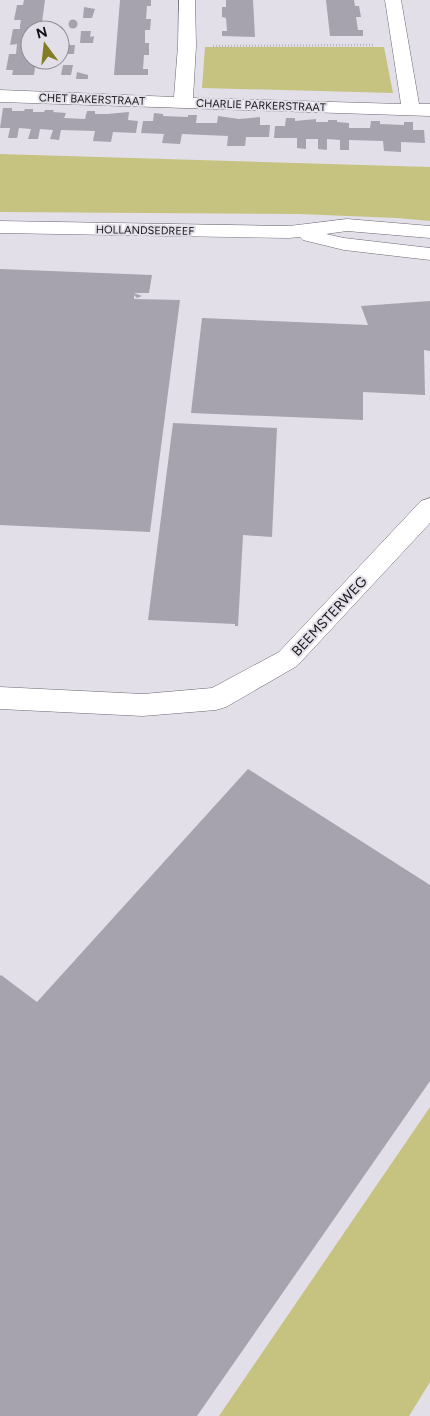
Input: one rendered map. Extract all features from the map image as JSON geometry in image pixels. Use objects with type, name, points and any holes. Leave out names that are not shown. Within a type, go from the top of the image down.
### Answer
[{"type":"street","name":"CHARLIE PARKERSTRAAT","points":[[187,0],[187,46],[183,103],[430,110]]},
{"type":"street","points":[[393,0],[411,110]]},
{"type":"street","name":"CHET BAKERSTRAAT","points":[[0,96],[183,103]]},
{"type":"street","name":"HOLLANDSEDREEF","points":[[0,228],[289,232],[347,224],[430,232]]},
{"type":"street","name":"HOLLANDSEDREEF","points":[[289,232],[344,244],[430,254]]},
{"type":"street","name":"BEEMSTERWEG","points":[[0,698],[143,705],[216,699],[288,659],[430,507]]},
{"type":"path","points":[[187,46],[401,45]]},
{"type":"shaded area","points":[[205,47],[384,47],[393,93],[202,88]]},
{"type":"shaded area","points":[[0,154],[430,167],[430,221],[298,214],[0,212]]},
{"type":"shaded area","points":[[430,1107],[430,1382],[409,1416],[219,1416]]},
{"type":"building","points":[[24,0],[45,0],[42,20],[14,20],[17,5],[23,5]]},
{"type":"building","points":[[120,0],[151,0],[151,6],[147,6],[146,19],[151,19],[150,30],[145,30],[145,43],[149,43],[149,55],[144,55],[143,69],[148,69],[148,75],[114,75]]},
{"type":"building","points":[[226,0],[253,0],[255,37],[222,36],[222,31],[227,31],[226,18],[222,17],[222,7],[226,7]]},
{"type":"building","points":[[326,0],[354,0],[355,6],[359,6],[361,17],[356,17],[358,30],[363,30],[363,36],[330,36]]},
{"type":"building","points":[[84,7],[95,9],[92,18],[83,18]]},
{"type":"building","points":[[70,21],[76,21],[76,27],[70,27]]},
{"type":"building","points":[[13,29],[20,29],[20,70],[35,70],[34,75],[12,75],[13,70],[6,70],[9,54],[16,54],[17,44],[10,45]]},
{"type":"building","points":[[81,31],[91,31],[90,37],[94,36],[93,43],[80,43]]},
{"type":"building","points":[[70,45],[75,45],[74,54],[70,54]]},
{"type":"building","points":[[70,65],[73,65],[71,75],[61,75],[62,70],[70,70]]},
{"type":"building","points":[[77,72],[88,75],[88,79],[76,79]]},
{"type":"building","points":[[3,108],[12,108],[12,111],[33,109],[33,112],[54,110],[53,112],[66,113],[64,118],[85,119],[87,111],[95,111],[95,114],[129,112],[128,120],[138,121],[136,133],[113,132],[111,142],[93,141],[95,131],[61,130],[59,140],[50,139],[53,130],[40,129],[38,139],[28,139],[31,129],[19,128],[17,138],[8,138],[10,128],[0,128]]},
{"type":"building","points":[[154,113],[163,114],[163,116],[188,117],[188,115],[197,115],[196,123],[217,123],[218,116],[239,119],[260,117],[260,125],[270,125],[269,137],[246,137],[245,146],[227,146],[228,136],[182,134],[180,144],[162,143],[164,134],[141,133],[143,121],[153,121]]},
{"type":"building","points":[[286,118],[295,118],[295,121],[316,119],[316,122],[337,120],[337,122],[349,123],[349,128],[370,128],[371,121],[380,121],[380,124],[404,125],[404,122],[413,122],[413,130],[424,130],[425,143],[401,142],[401,152],[384,151],[383,141],[349,140],[349,150],[340,150],[340,140],[327,139],[327,150],[318,149],[318,139],[306,139],[306,149],[297,148],[297,138],[274,138],[275,126],[285,126]]},
{"type":"building","points":[[0,269],[152,275],[149,293],[134,293],[142,296],[137,298],[134,295],[134,299],[180,300],[150,532],[0,525]]},
{"type":"building","points":[[430,301],[430,351],[424,350],[425,395],[363,392],[363,420],[191,413],[202,318],[368,325],[361,306]]},
{"type":"building","points":[[173,423],[277,428],[272,537],[243,535],[238,626],[235,626],[235,624],[148,620]]},
{"type":"building","points":[[248,769],[430,885],[430,1081],[197,1416],[0,1416],[0,976],[37,1002]]}]
